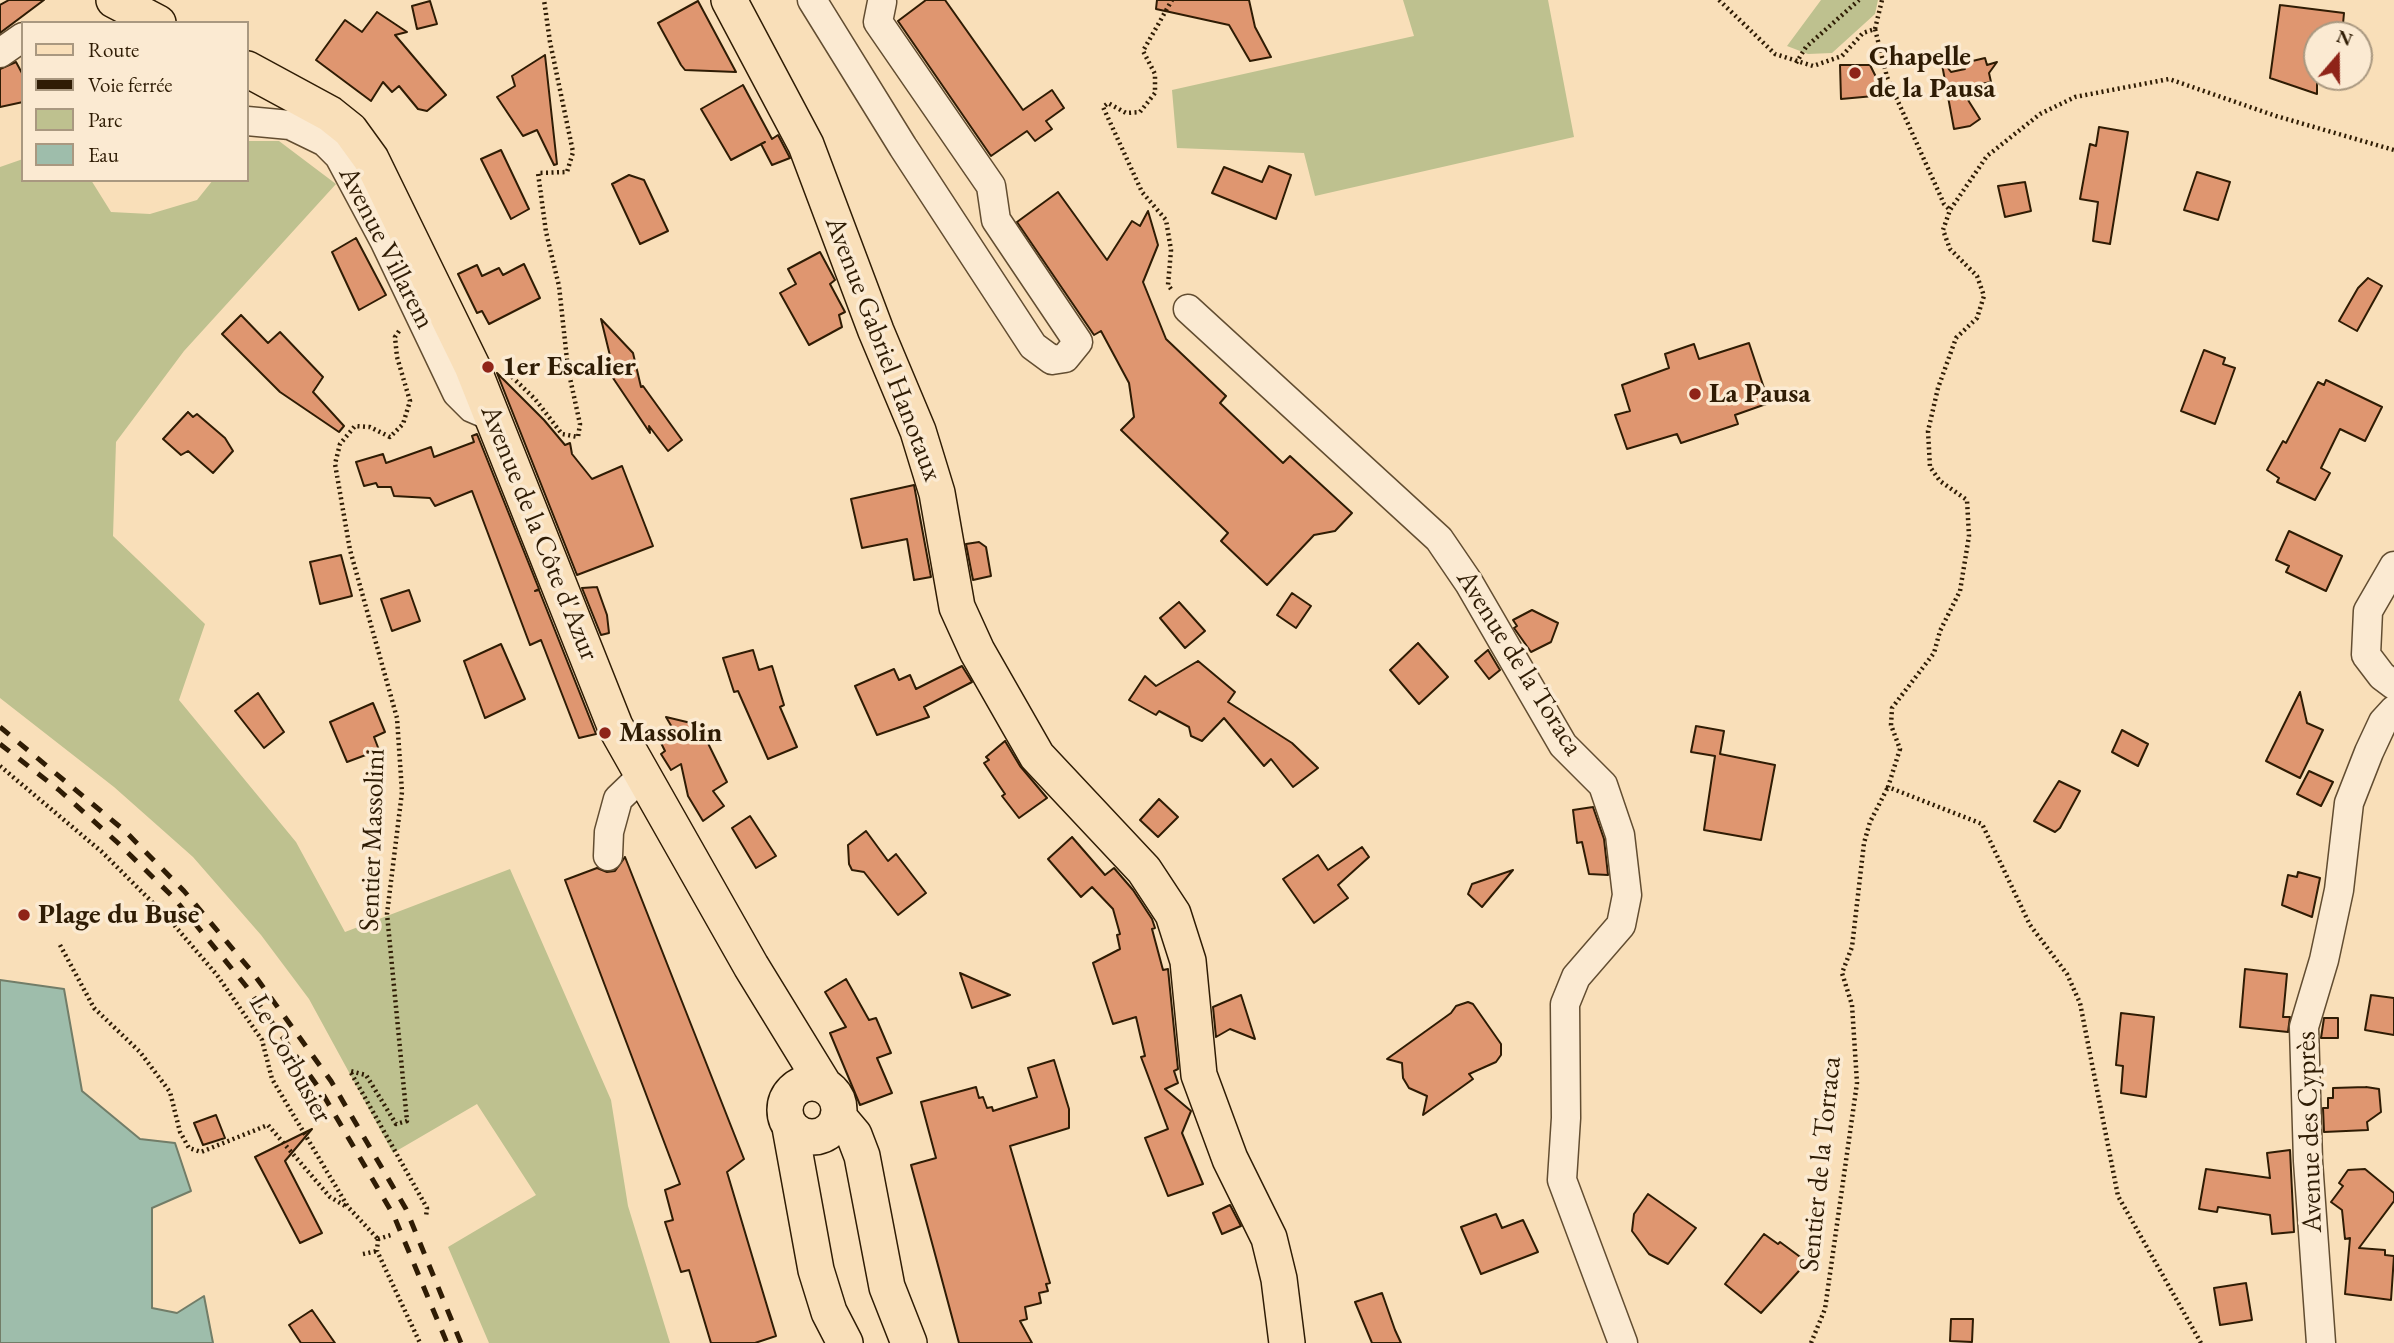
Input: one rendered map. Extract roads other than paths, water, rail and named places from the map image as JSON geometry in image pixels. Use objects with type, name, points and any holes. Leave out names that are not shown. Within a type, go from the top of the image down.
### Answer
[{"type":"main road","points":[[114,0],[154,21]]},
{"type":"main road","name":"Avenue Gabriel Hanotaux","points":[[729,0],[806,145],[876,331],[918,431],[937,493],[957,607],[977,651],[1037,756],[1144,870],[1173,914],[1188,961],[1199,1074],[1230,1159],[1269,1238],[1279,1279],[1287,1343]]},
{"type":"main road","name":"Avenue de la Côte d'Azur","points":[[248,70],[330,114],[350,130],[371,159],[472,366],[615,726],[751,966],[812,1117]]},
{"type":"main road","points":[[812,1117],[800,1176],[816,1270],[829,1312],[845,1343]]},
{"type":"main road","points":[[812,1117],[834,1144],[846,1167],[857,1256],[867,1302],[886,1343]]},
{"type":"main road","points":[[812,1117],[859,1146],[887,1287],[909,1343]]},
{"type":"street","points":[[812,0],[1033,346],[1052,360],[1065,358],[1078,342],[996,220],[991,186],[878,22],[882,2]]},
{"type":"street","points":[[0,53],[21,38]]},
{"type":"street","name":"Avenue Villarem","points":[[248,121],[290,125],[309,132],[339,156],[385,242],[457,393],[472,408],[493,417]]},
{"type":"street","name":"Avenue de la Toraca","points":[[1188,309],[1439,539],[1469,583],[1563,745],[1603,785],[1620,835],[1627,895],[1621,925],[1576,976],[1565,1004],[1566,1118],[1562,1180],[1623,1343]]},
{"type":"street","points":[[2394,566],[2368,611],[2365,655],[2382,676],[2394,685]]},
{"type":"street","name":"Avenue des Cyprès","points":[[2320,1343],[2308,1161],[2304,1027],[2324,960],[2339,890],[2349,803],[2389,716]]},
{"type":"street","points":[[608,856],[609,832],[618,799],[630,784],[643,775]]},
{"type":"water","points":[[0,980],[64,989],[82,1091],[140,1139],[175,1143],[191,1191],[152,1208],[152,1308],[177,1313],[204,1296],[213,1343],[0,1343]]},
{"type":"railway","points":[[0,727],[125,831],[184,891],[253,973],[331,1081],[406,1209],[461,1343]]},
{"type":"railway","points":[[0,744],[59,790],[174,898],[246,986],[321,1091],[394,1216],[447,1343]]},
{"type":"place","name":"Chapelle de la Pausa","points":[[1855,73]]},
{"type":"place","name":"1er Escalier","points":[[488,367]]},
{"type":"place","name":"La Pausa","points":[[1695,394]]},
{"type":"place","name":"Massolin","points":[[605,733]]},
{"type":"place","name":"Plage du Buse","points":[[24,915]]}]
